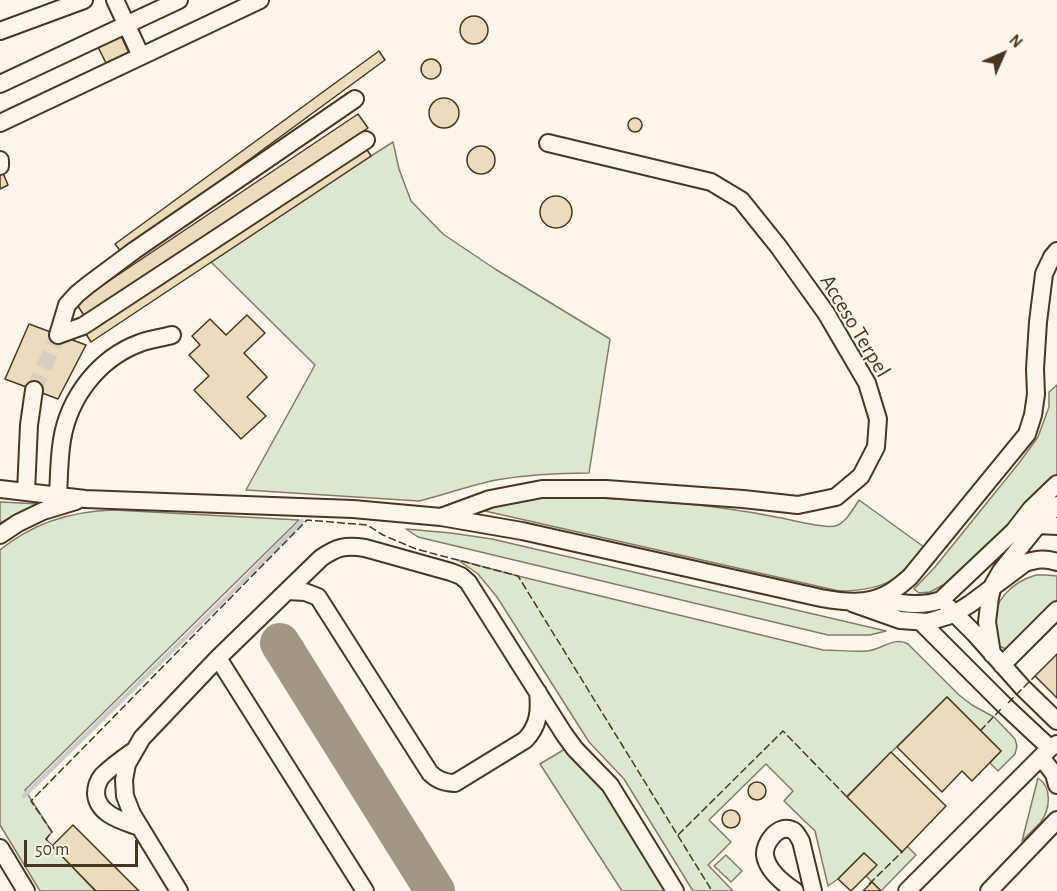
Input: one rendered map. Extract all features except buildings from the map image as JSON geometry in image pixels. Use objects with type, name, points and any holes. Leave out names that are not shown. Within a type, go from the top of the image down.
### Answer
[{"type":"street","points":[[0,31],[84,0]]},
{"type":"street","points":[[115,0],[141,56]]},
{"type":"street","points":[[0,84],[179,0]]},
{"type":"street","points":[[0,123],[260,0]]},
{"type":"street","points":[[355,99],[135,250],[88,285],[67,305],[58,335],[83,326],[366,140]]},
{"type":"street","name":"Acceso Terpel","points":[[441,517],[490,498],[542,489],[606,489],[798,505],[836,496],[861,476],[876,447],[878,419],[867,383],[826,314],[778,246],[741,200],[711,182],[548,143]]},
{"type":"street","points":[[0,160],[0,166]]},
{"type":"street","points":[[852,602],[886,595],[910,578],[1027,434],[1036,394],[1038,322],[1044,274],[1057,251]]},
{"type":"street","points":[[58,496],[62,440],[71,409],[87,381],[111,358],[140,343],[172,335]]},
{"type":"street","points":[[26,492],[29,425],[34,390]]},
{"type":"street","points":[[874,599],[916,605],[931,604],[941,600],[1014,531],[1031,508],[1057,484]]},
{"type":"street","points":[[0,489],[85,499],[353,509],[441,517],[522,531],[821,598],[852,602],[900,620],[921,622],[954,614],[1025,563],[1035,559],[1057,562]]},
{"type":"street","points":[[0,535],[43,511],[85,499]]},
{"type":"street","points":[[997,659],[987,622],[993,585],[1001,571],[1057,505]]},
{"type":"street","points":[[1014,531],[1038,525],[1057,526]]},
{"type":"street","points":[[179,891],[139,827],[125,796],[124,780],[135,749],[142,738],[218,658],[315,564],[330,551],[350,546],[450,572],[461,576],[468,582],[564,734],[575,749],[609,784],[675,891]]},
{"type":"street","points":[[315,564],[314,581],[318,597],[436,779],[455,783],[525,740],[535,728],[538,716],[538,691]]},
{"type":"street","points":[[287,591],[305,592],[318,597]]},
{"type":"street","points":[[941,600],[1057,721]]},
{"type":"street","points":[[997,659],[1057,610]]},
{"type":"street","points":[[921,622],[1049,749],[1057,785]]},
{"type":"street","points":[[218,658],[365,891]]},
{"type":"street","points":[[135,749],[102,777],[96,790],[100,804],[105,810],[120,820],[139,827]]},
{"type":"street","points":[[907,891],[1049,749]]},
{"type":"street","points":[[989,891],[1057,820]]},
{"type":"street","points":[[795,891],[778,877],[765,854],[766,846],[775,833],[787,829],[797,834],[801,841],[813,891]]},
{"type":"street","points":[[0,849],[26,891]]},
{"type":"green space","points":[[393,142],[399,169],[411,201],[443,234],[495,269],[610,339],[589,473],[496,480],[419,501],[246,490],[315,365],[211,262]]},
{"type":"green space","points":[[1057,385],[1057,479],[945,584],[930,592],[919,593],[914,589],[935,567],[1038,437],[1049,407],[1049,392]]},
{"type":"green space","points":[[553,496],[693,505],[748,512],[830,527],[843,522],[859,500],[924,547],[902,572],[889,582],[868,589],[839,591],[485,511],[510,502]]},
{"type":"green space","points":[[0,502],[39,504],[0,523]]},
{"type":"green space","points":[[114,510],[299,520],[25,790],[52,832],[46,839],[95,891],[40,891],[0,825],[0,550],[26,532],[54,520],[83,513]]},
{"type":"green space","points":[[406,529],[492,539],[886,631],[870,635],[828,635],[418,537]]},
{"type":"green space","points":[[458,560],[823,650],[867,651],[893,642],[903,642],[908,644],[959,695],[994,717],[1015,739],[1017,746],[1015,754],[998,771],[990,763],[1001,751],[947,697],[847,796],[901,851],[907,846],[916,855],[881,891],[866,876],[876,865],[864,853],[828,886],[815,831],[784,801],[793,791],[766,764],[709,820],[731,842],[708,865],[733,891],[693,891],[624,779],[589,742],[497,597],[478,574]]},
{"type":"green space","points":[[1036,575],[1057,576],[1057,604],[1012,648],[1006,649],[999,646],[994,618],[1000,601],[1019,582]]},
{"type":"green space","points":[[570,746],[604,784],[671,891],[622,891],[540,764]]},
{"type":"green space","points":[[1038,778],[1046,787],[1048,806],[1040,823],[1022,841]]},
{"type":"green space","points":[[726,855],[742,871],[731,882],[714,866]]},
{"type":"waterway","points":[[24,796],[302,521]]},
{"type":"taxiway","points":[[280,643],[435,891]]},
{"type":"tunnel","points":[[34,390],[58,335]]},
{"type":"fence","points":[[55,849],[46,839],[52,832],[31,801],[307,520],[367,525],[383,535],[416,549],[518,576],[712,891]]},
{"type":"fence","points":[[1008,703],[1035,676]]},
{"type":"fence","points":[[980,731],[1001,709]]},
{"type":"fence","points":[[678,835],[783,731],[849,799]]},
{"type":"fence","points":[[869,884],[902,852],[900,850]]}]
